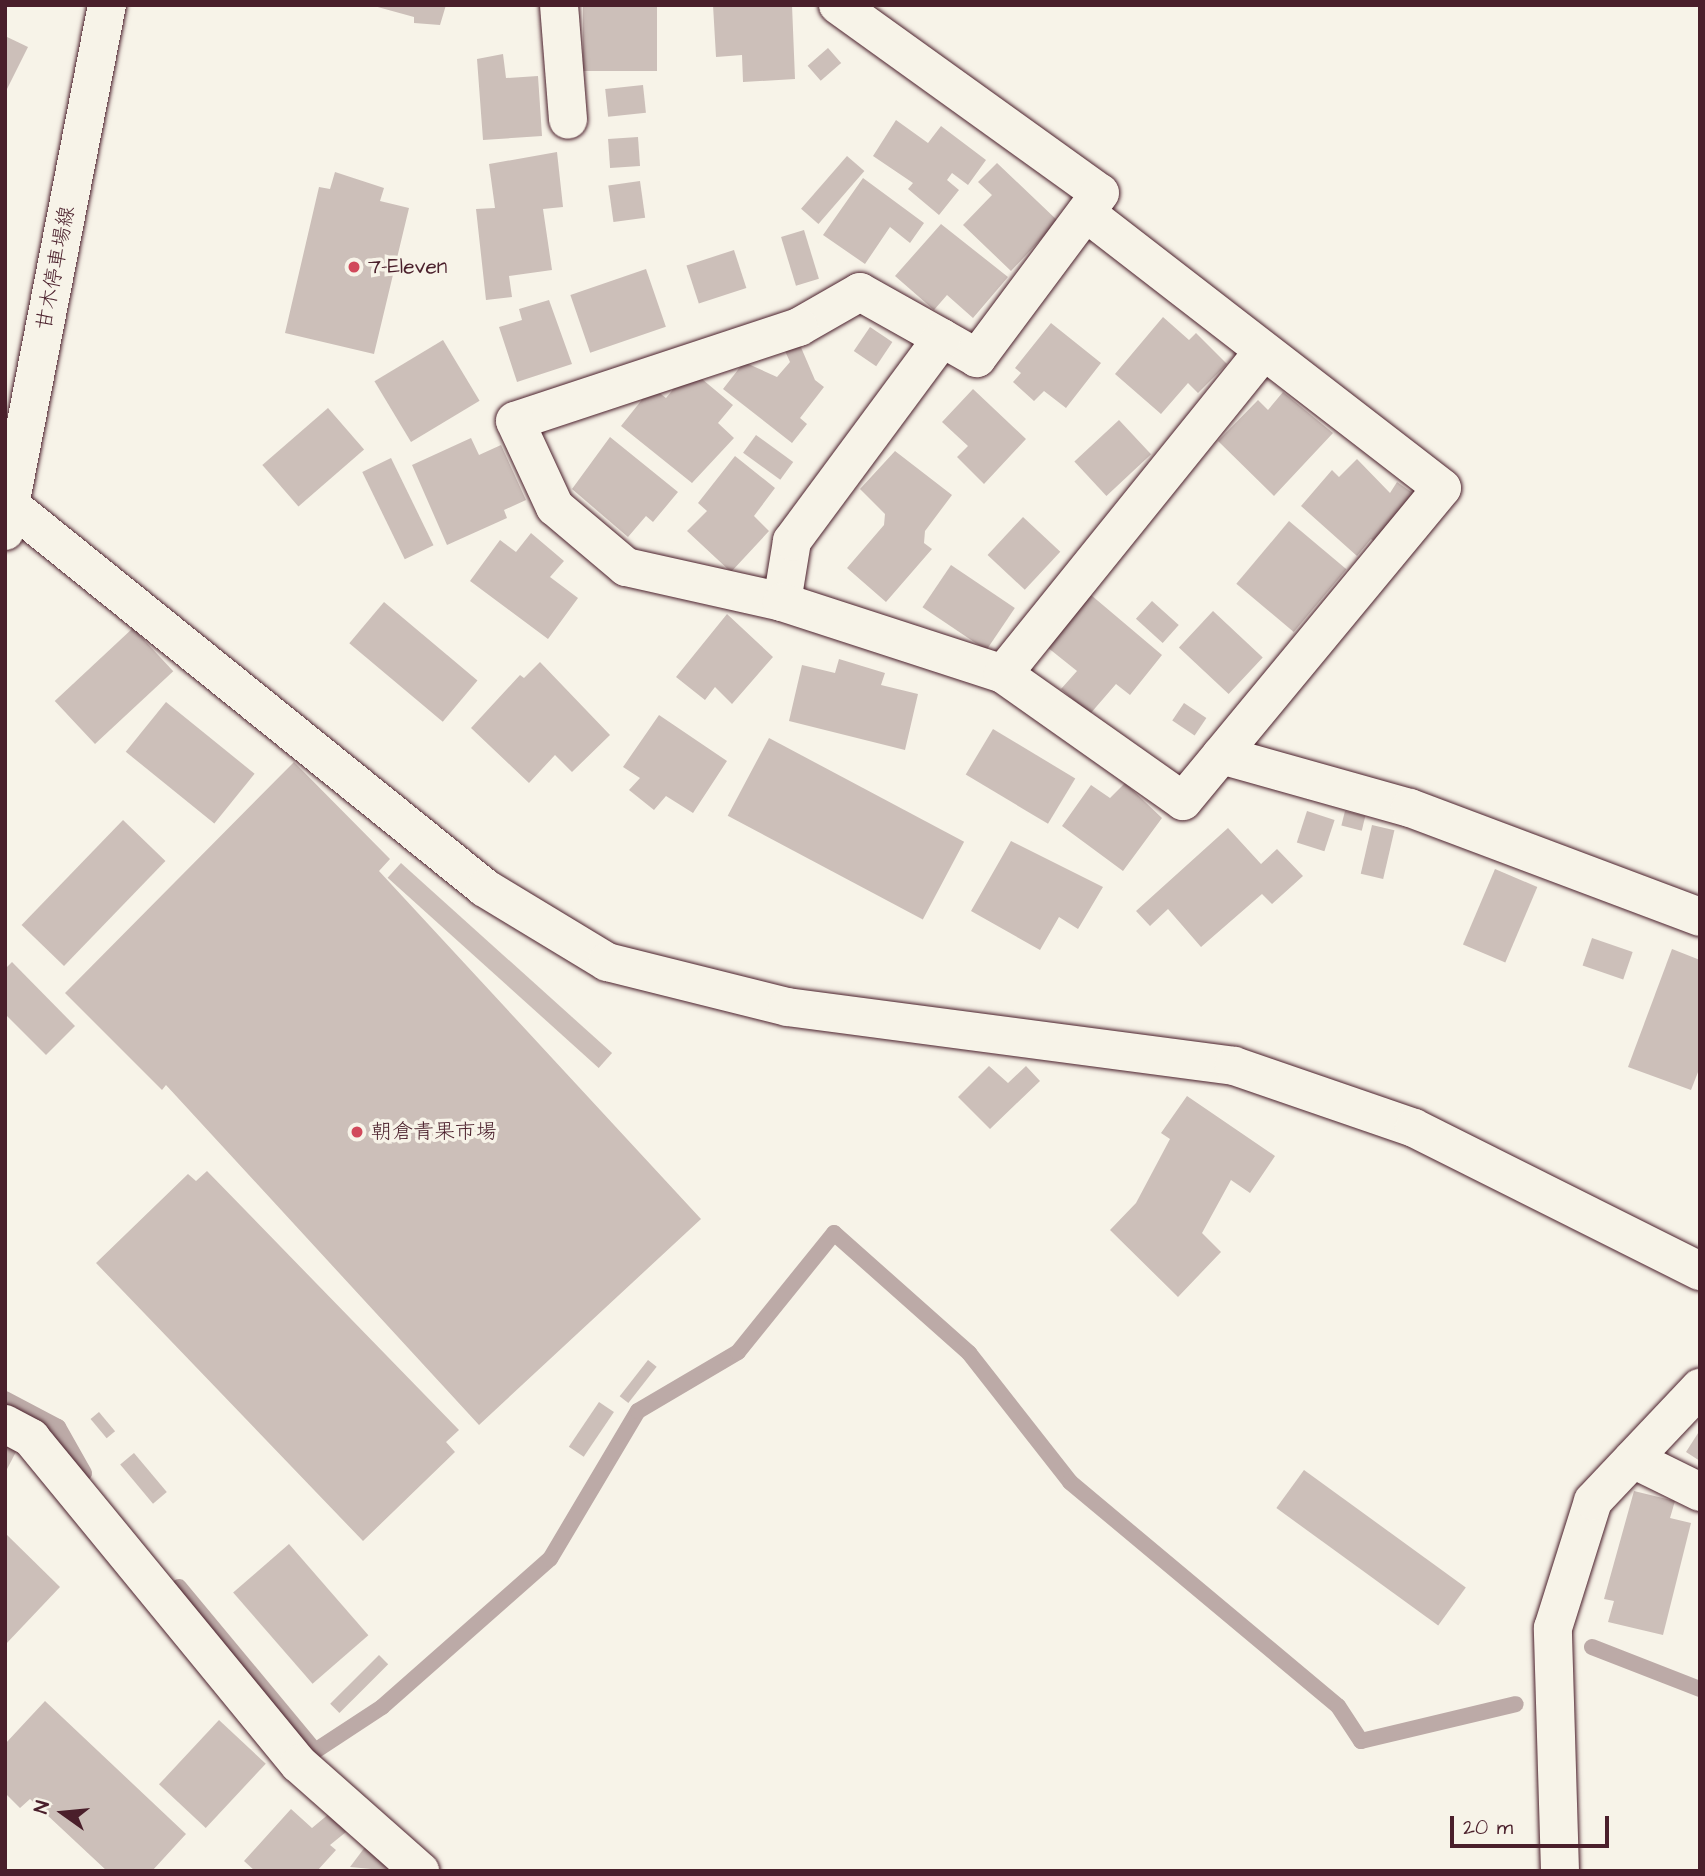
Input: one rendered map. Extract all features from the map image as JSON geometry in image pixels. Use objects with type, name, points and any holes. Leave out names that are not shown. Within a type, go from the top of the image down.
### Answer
[{"type":"street","name":"甘木停車場線","points":[[8,518],[107,5]]},
{"type":"street","points":[[559,5],[568,120]]},
{"type":"street","points":[[838,5],[1100,194],[977,358],[860,292],[799,327],[515,421],[555,507],[626,566],[782,602],[1003,674],[1183,800],[1442,488],[1086,214]]},
{"type":"street","points":[[782,602],[792,541],[942,338]]},
{"type":"street","points":[[1003,674],[1264,351]]},
{"type":"street","points":[[8,518],[485,888],[607,962],[787,1007],[1234,1066],[1414,1129],[1700,1271]]},
{"type":"street","points":[[1221,755],[1410,808],[1700,916]]},
{"type":"street","points":[[1559,1871],[1553,1628],[1593,1501],[1700,1388]]},
{"type":"street","points":[[5,1424],[31,1438],[299,1765],[420,1871]]},
{"type":"street","points":[[1633,1460],[1700,1492]]},
{"type":"building","points":[[446,5],[440,25],[414,23],[414,17],[374,6]]},
{"type":"building","points":[[583,5],[657,5],[657,71],[583,71]]},
{"type":"building","points":[[713,5],[792,5],[795,79],[743,82],[742,55],[716,57]]},
{"type":"building","points":[[5,36],[28,47],[5,93]]},
{"type":"building","points":[[828,48],[841,63],[821,81],[808,66]]},
{"type":"building","points":[[503,54],[506,78],[538,76],[542,136],[483,140],[477,59]]},
{"type":"building","points":[[643,85],[646,113],[608,117],[605,89]]},
{"type":"building","points":[[896,120],[928,143],[941,126],[986,160],[968,185],[952,173],[947,180],[959,190],[939,215],[908,189],[913,183],[873,156]]},
{"type":"building","points":[[638,137],[640,166],[610,168],[608,139]]},
{"type":"building","points":[[557,152],[563,207],[543,209],[552,270],[509,276],[512,297],[486,300],[476,209],[495,208],[489,164]]},
{"type":"building","points":[[847,156],[864,171],[818,224],[801,209]]},
{"type":"building","points":[[997,163],[1058,221],[1011,271],[963,225],[992,195],[978,182]]},
{"type":"building","points":[[335,172],[384,188],[380,201],[409,208],[374,354],[285,333],[319,187],[330,189]]},
{"type":"building","points":[[863,178],[924,223],[910,243],[890,227],[865,264],[823,235]]},
{"type":"building","points":[[640,181],[645,218],[613,222],[608,185]]},
{"type":"building","points":[[941,224],[1008,277],[973,318],[947,295],[934,310],[895,276]]},
{"type":"building","points":[[804,230],[819,279],[796,286],[781,237]]},
{"type":"building","points":[[734,250],[746,288],[699,303],[686,265]]},
{"type":"building","points":[[646,269],[666,327],[590,353],[570,295]]},
{"type":"building","points":[[549,300],[572,364],[517,382],[499,327],[522,320],[519,309]]},
{"type":"building","points":[[1163,317],[1189,340],[1196,333],[1227,364],[1198,393],[1188,383],[1161,414],[1115,374]]},
{"type":"building","points":[[1051,323],[1101,363],[1066,408],[1044,391],[1034,401],[1013,382],[1021,373],[1015,368]]},
{"type":"building","points":[[870,327],[892,342],[876,366],[854,351]]},
{"type":"building","points":[[443,340],[480,401],[411,442],[374,381]]},
{"type":"building","points":[[800,345],[815,380],[824,387],[800,418],[807,424],[792,443],[723,389],[744,362],[777,377],[790,362],[785,351]]},
{"type":"building","points":[[690,369],[733,405],[718,423],[734,438],[692,483],[621,426],[652,387],[666,398]]},
{"type":"building","points":[[973,389],[1026,439],[984,484],[957,457],[968,446],[942,422]]},
{"type":"building","points":[[1283,392],[1333,433],[1274,496],[1218,441],[1258,400],[1268,410]]},
{"type":"building","points":[[328,408],[364,450],[298,507],[262,465]]},
{"type":"building","points":[[1119,420],[1151,454],[1106,496],[1074,462]]},
{"type":"building","points":[[756,435],[793,462],[780,480],[743,453]]},
{"type":"building","points":[[610,437],[678,492],[653,522],[646,516],[628,537],[572,489]]},
{"type":"building","points":[[471,438],[479,455],[501,445],[526,500],[504,510],[507,518],[447,545],[412,465]]},
{"type":"building","points":[[895,451],[952,495],[925,531],[924,543],[932,549],[886,602],[847,568],[884,525],[885,514],[860,489]]},
{"type":"building","points":[[735,456],[775,488],[754,516],[769,531],[731,572],[687,531],[707,511],[698,503]]},
{"type":"building","points":[[391,458],[434,545],[405,559],[362,472]]},
{"type":"building","points":[[1357,459],[1390,493],[1397,482],[1414,494],[1378,544],[1371,539],[1357,556],[1301,506],[1332,470],[1339,477]]},
{"type":"building","points":[[1023,517],[1060,552],[1025,590],[988,555]]},
{"type":"building","points":[[1289,521],[1346,569],[1294,632],[1236,584]]},
{"type":"building","points":[[531,533],[564,561],[550,577],[578,598],[548,639],[470,581],[500,540],[516,552]]},
{"type":"building","points":[[951,565],[1015,608],[986,650],[922,607]]},
{"type":"building","points":[[1091,595],[1162,655],[1130,695],[1116,684],[1090,714],[1061,689],[1077,671],[1047,647]]},
{"type":"building","points":[[1152,601],[1179,625],[1163,643],[1136,619]]},
{"type":"building","points":[[384,602],[477,680],[443,722],[349,643]]},
{"type":"building","points":[[1213,611],[1263,657],[1229,694],[1179,648]]},
{"type":"building","points":[[727,614],[773,657],[732,704],[715,687],[705,700],[676,677]]},
{"type":"building","points":[[133,628],[173,671],[95,744],[55,701]]},
{"type":"building","points":[[839,659],[885,673],[881,685],[918,694],[905,750],[789,721],[802,665],[835,673]]},
{"type":"building","points":[[540,662],[610,735],[572,772],[555,755],[529,783],[471,728],[520,675],[524,678]]},
{"type":"building","points":[[166,702],[255,774],[214,823],[126,752]]},
{"type":"building","points":[[1184,703],[1206,718],[1195,736],[1172,720]]},
{"type":"building","points":[[659,715],[727,761],[693,813],[666,796],[654,810],[629,790],[640,778],[623,767]]},
{"type":"building","points":[[993,729],[1075,778],[1048,824],[966,774]]},
{"type":"building","points":[[769,738],[964,842],[923,919],[728,816]]},
{"type":"building","points":[[294,762],[390,859],[379,871],[701,1219],[479,1425],[166,1085],[162,1090],[65,993]]},
{"type":"building","points":[[1125,783],[1162,818],[1123,871],[1062,826],[1091,785],[1110,798]]},
{"type":"building","points":[[1307,811],[1335,820],[1324,851],[1297,842]]},
{"type":"building","points":[[1345,811],[1365,816],[1362,831],[1341,826]]},
{"type":"building","points":[[123,820],[165,861],[64,966],[22,925]]},
{"type":"building","points":[[1372,825],[1394,830],[1383,879],[1361,874]]},
{"type":"building","points":[[1228,828],[1261,864],[1277,849],[1303,876],[1272,904],[1262,894],[1201,947],[1168,909],[1150,926],[1136,911]]},
{"type":"building","points":[[1011,841],[1103,887],[1078,929],[1059,917],[1040,950],[971,911]]},
{"type":"building","points":[[401,863],[612,1053],[599,1068],[388,878]]},
{"type":"building","points":[[1495,869],[1537,887],[1505,962],[1463,944]]},
{"type":"building","points":[[1592,938],[1633,952],[1623,979],[1583,965]]},
{"type":"building","points":[[1672,949],[1700,960],[1700,1067],[1691,1090],[1628,1067]]},
{"type":"building","points":[[12,962],[75,1026],[46,1055],[5,1014],[5,969]]},
{"type":"building","points":[[989,1066],[1008,1083],[1026,1066],[1040,1081],[990,1129],[958,1097]]},
{"type":"building","points":[[1187,1096],[1275,1156],[1250,1193],[1231,1180],[1202,1233],[1221,1252],[1178,1297],[1110,1230],[1136,1203],[1170,1139],[1161,1133]]},
{"type":"building","points":[[207,1171],[459,1430],[446,1442],[455,1452],[363,1541],[96,1263],[188,1174],[196,1181]]},
{"type":"building","points":[[648,1360],[657,1367],[628,1403],[620,1396]]},
{"type":"building","points":[[599,1402],[614,1412],[584,1457],[569,1447]]},
{"type":"building","points":[[99,1412],[115,1431],[107,1438],[91,1419]]},
{"type":"building","points":[[1700,1430],[1700,1461],[1686,1452]]},
{"type":"building","points":[[5,1440],[19,1446],[5,1473]]},
{"type":"building","points":[[134,1453],[167,1492],[153,1504],[120,1465]]},
{"type":"building","points":[[1304,1470],[1466,1588],[1438,1626],[1276,1508]]},
{"type":"building","points":[[1634,1491],[1675,1501],[1670,1518],[1691,1523],[1663,1635],[1608,1622],[1614,1601],[1604,1599]]},
{"type":"building","points":[[5,1533],[60,1587],[5,1645]]},
{"type":"building","points":[[289,1544],[368,1635],[313,1684],[233,1593]]},
{"type":"building","points":[[379,1655],[388,1664],[339,1713],[330,1704]]},
{"type":"building","points":[[45,1701],[186,1834],[152,1871],[107,1871],[30,1799],[20,1808],[5,1793],[5,1744]]},
{"type":"building","points":[[219,1720],[266,1764],[206,1828],[159,1784]]},
{"type":"building","points":[[291,1809],[312,1828],[330,1813],[346,1832],[330,1845],[336,1850],[317,1871],[255,1871],[244,1861]]},
{"type":"building","points":[[365,1847],[393,1871],[350,1867]]},
{"type":"waterway","points":[[179,1587],[315,1751],[382,1707],[550,1559],[638,1411],[738,1352],[834,1233],[969,1353],[1070,1482],[1338,1706],[1361,1741],[1516,1704]]},
{"type":"waterway","points":[[5,1399],[58,1427],[84,1473]]},
{"type":"waterway","points":[[1592,1647],[1700,1689]]},
{"type":"place","name":"7-Eleven","points":[[354,267]]},
{"type":"place","name":"朝倉青果市場","points":[[357,1132]]}]
